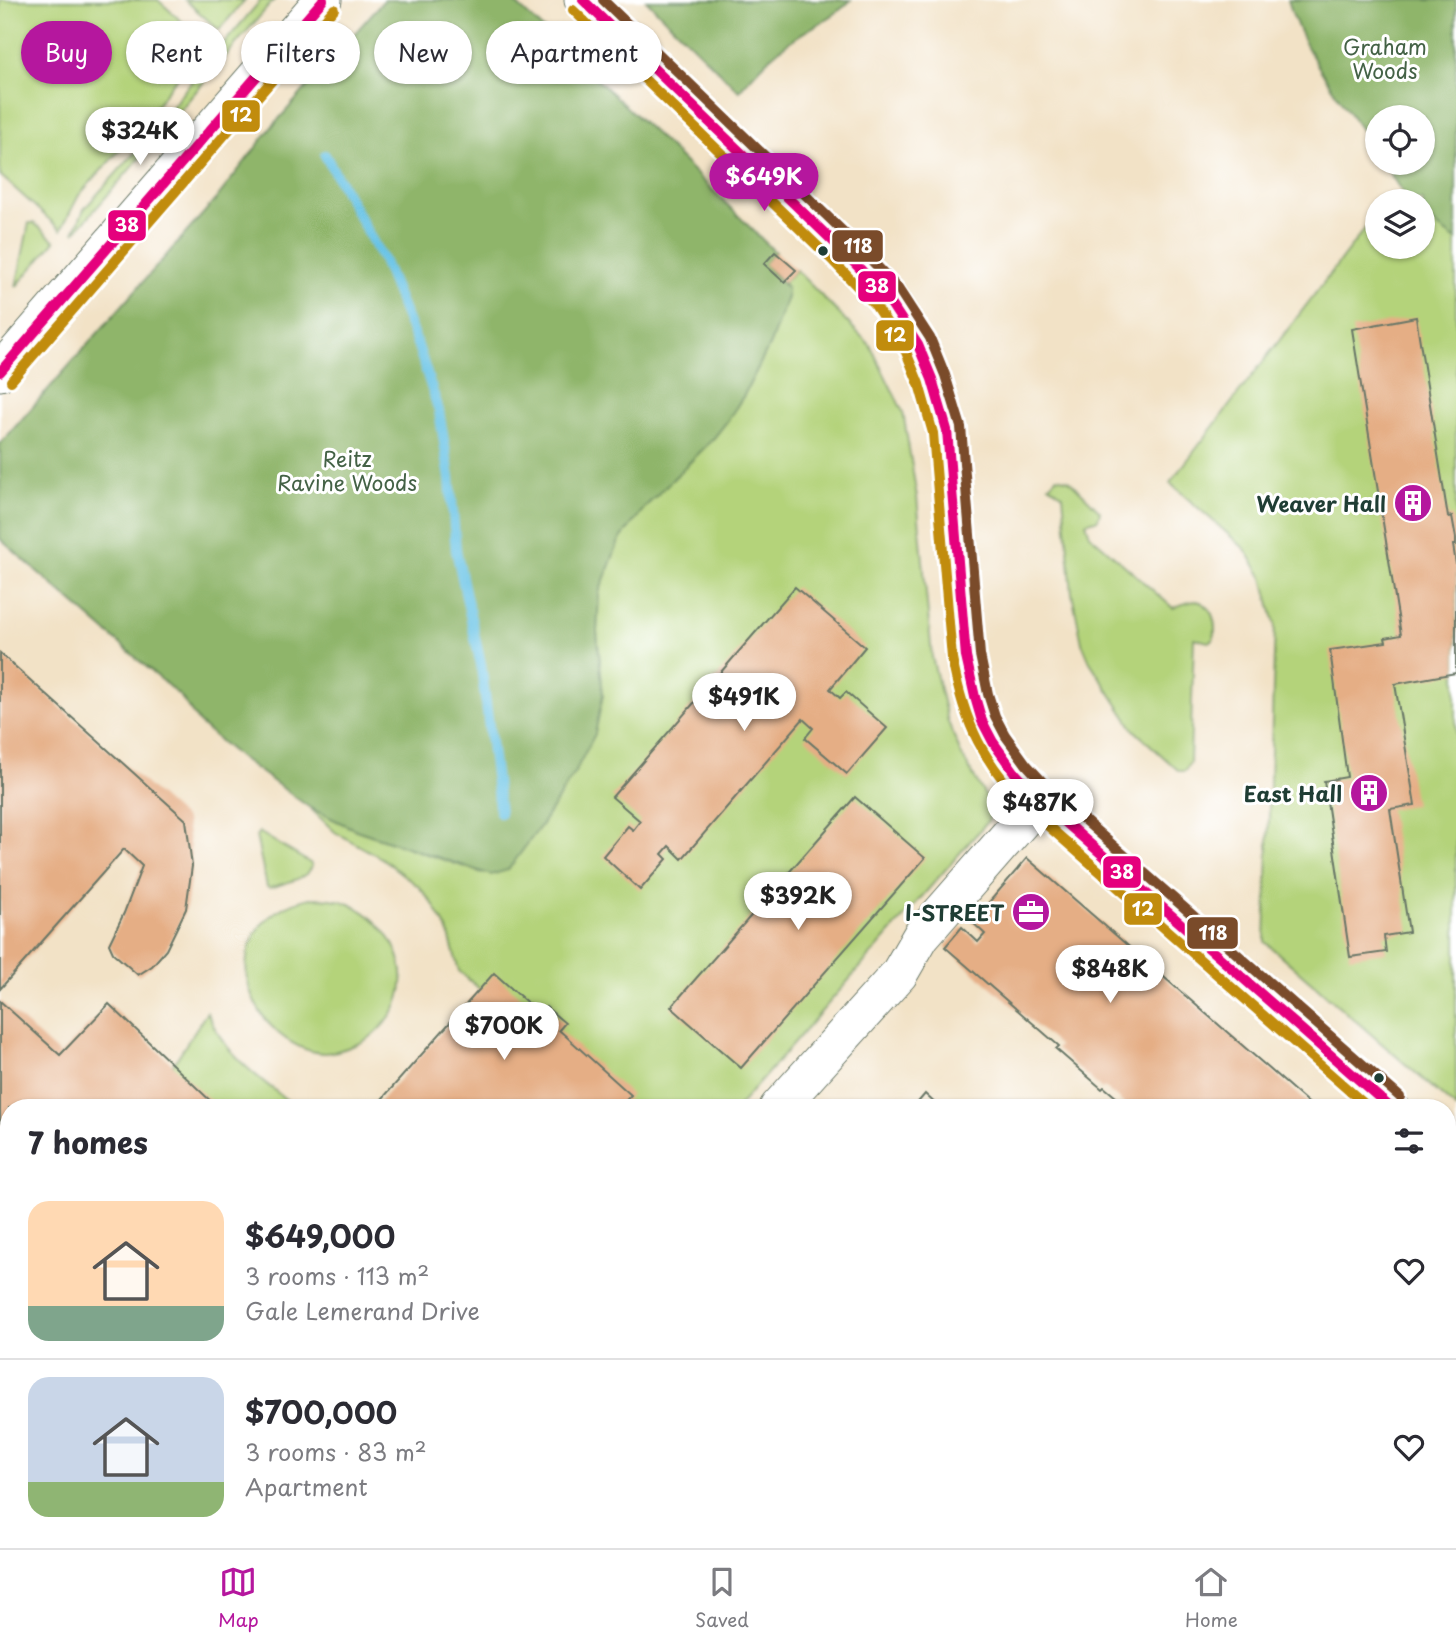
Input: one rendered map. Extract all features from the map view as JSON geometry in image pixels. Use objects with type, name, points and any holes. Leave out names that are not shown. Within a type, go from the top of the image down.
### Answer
[{"type":"street","points":[[0,372],[323,0]]},
{"type":"street","points":[[583,0],[844,251],[886,296],[918,345],[932,379],[947,430],[970,677],[983,722],[1007,761],[1040,800],[1381,1099]]},
{"type":"street","points":[[786,1099],[900,974],[921,936],[1040,800]]},
{"type":"green space","points":[[0,0],[158,0],[181,21],[126,21],[126,84],[172,84],[143,124],[79,195],[61,230],[0,175]]},
{"type":"green space","points":[[185,0],[245,0],[227,21],[209,21]]},
{"type":"green space","points":[[261,0],[274,0],[256,21],[243,21]]},
{"type":"green space","name":"Reitz Ravine Woods","points":[[384,0],[512,0],[534,21],[486,21],[486,84],[602,84],[775,252],[765,264],[787,288],[787,297],[770,344],[728,420],[713,439],[646,506],[619,541],[599,593],[597,632],[603,695],[595,734],[542,824],[508,870],[491,875],[356,830],[310,808],[234,753],[199,723],[181,697],[0,539],[0,444],[216,199],[271,128],[310,84],[360,84],[360,27]]},
{"type":"green space","points":[[646,0],[851,0],[779,49],[739,91]]},
{"type":"green space","name":"Graham Woods","points":[[1288,0],[1456,0],[1456,240],[1435,225],[1435,189],[1400,189],[1391,175],[1435,175],[1435,105],[1365,105],[1365,136],[1315,60]]},
{"type":"green space","points":[[241,23],[241,38],[227,55],[227,40]]},
{"type":"green space","points":[[189,84],[202,84],[74,233],[84,209],[148,138]]},
{"type":"green space","points":[[29,223],[34,223],[55,241],[16,287]]},
{"type":"green space","points":[[1435,225],[1456,240],[1456,1099],[1446,1099],[1265,942],[1275,624],[1263,578],[1245,549],[1170,483],[1365,229],[1365,259],[1435,259]]},
{"type":"green space","points":[[796,270],[870,345],[903,412],[917,497],[932,657],[948,722],[961,754],[991,806],[991,813],[988,821],[745,1099],[604,1099],[459,971],[448,931],[433,904],[419,887],[383,859],[335,832],[310,808],[356,830],[482,873],[508,869],[542,824],[575,772],[603,695],[597,632],[599,593],[619,541],[646,506],[713,439],[744,395],[770,344],[787,297],[784,282]]},
{"type":"green space","points":[[1057,477],[1069,480],[1100,511],[1098,519],[1086,523],[1090,535],[1173,608],[1196,601],[1207,606],[1213,616],[1213,640],[1208,642],[1194,638],[1190,762],[1185,771],[1179,771],[1135,731],[1090,662],[1082,643],[1072,593],[1063,495],[1049,485]]},
{"type":"green space","points":[[259,832],[310,863],[312,866],[309,871],[294,880],[267,887],[256,836]]},
{"type":"green space","points":[[310,898],[342,901],[358,908],[385,932],[395,947],[401,964],[399,998],[387,1020],[366,1040],[328,1053],[305,1049],[276,1031],[260,1012],[251,992],[247,972],[248,952],[255,934],[268,918],[286,906]]},
{"type":"green space","points":[[207,1012],[234,1055],[285,1099],[151,1099]]},
{"type":"building","points":[[775,252],[796,270],[784,282],[764,264]]},
{"type":"building","points":[[1416,317],[1448,517],[1452,516],[1456,538],[1456,545],[1453,545],[1456,564],[1456,673],[1395,684],[1415,805],[1390,809],[1409,932],[1384,936],[1386,952],[1350,957],[1324,781],[1347,777],[1330,650],[1386,642],[1385,638],[1401,635],[1352,329]]},
{"type":"building","points":[[795,587],[865,647],[830,689],[840,698],[846,692],[887,728],[847,774],[805,738],[813,728],[803,719],[682,859],[669,846],[662,854],[667,859],[640,890],[603,856],[628,826],[633,830],[640,821],[612,797]]},
{"type":"building","points":[[0,653],[186,820],[192,866],[186,909],[166,950],[152,966],[138,975],[113,953],[109,944],[142,866],[124,849],[0,989]]},
{"type":"building","points":[[855,797],[925,858],[741,1068],[671,1007]]},
{"type":"building","points":[[1027,858],[1304,1099],[1118,1099],[1104,1087],[1102,1089],[1056,1049],[1059,1046],[945,947],[962,927],[978,942],[985,934],[972,922]]},
{"type":"building","points":[[494,973],[540,1014],[546,1007],[565,1023],[559,1030],[631,1095],[627,1099],[382,1099]]},
{"type":"building","points":[[0,1001],[60,1055],[109,1004],[209,1099],[0,1099]]},
{"type":"waterway","points":[[325,155],[383,260],[418,346],[439,411],[450,478],[456,550],[481,665],[500,813]]},
{"type":"transit line","name":"38","points":[[0,372],[323,0]]},
{"type":"transit line","name":"38","points":[[583,0],[843,251],[886,296],[918,345],[932,379],[947,430],[966,657],[975,697],[982,721],[993,742],[1015,773],[1040,800],[1381,1099]]},
{"type":"transit line","name":"118","points":[[603,0],[853,241],[897,287],[930,338],[961,427],[980,655],[988,694],[1005,735],[1026,764],[1050,790],[1400,1097]]},
{"type":"transit line","name":"12","points":[[11,381],[334,9]]},
{"type":"transit line","name":"12","points":[[573,10],[833,261],[875,305],[906,352],[919,384],[933,433],[952,658],[957,682],[978,741],[1000,776],[1031,811],[1359,1099]]},
{"type":"place","name":"Weaver Hall","points":[[1413,503]]},
{"type":"place","name":"East Hall","points":[[1369,793]]},
{"type":"place","name":"I-STREET","points":[[1031,912]]}]
